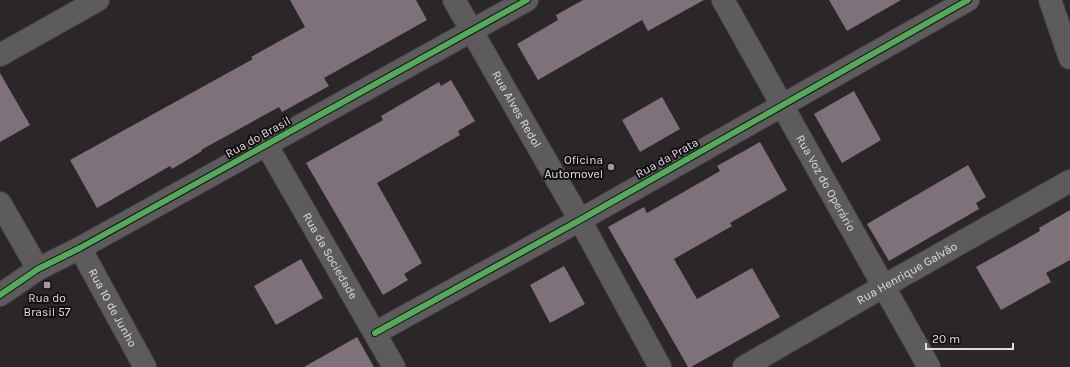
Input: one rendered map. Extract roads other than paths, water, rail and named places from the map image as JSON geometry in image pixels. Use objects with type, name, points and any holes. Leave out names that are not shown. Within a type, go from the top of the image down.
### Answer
[{"type":"street","points":[[0,55],[98,0]]},
{"type":"street","name":"Rua Alves Redol","points":[[454,0],[580,220],[660,367]]},
{"type":"street","name":"Rua do Brasil","points":[[0,295],[38,269],[80,248],[527,0]]},
{"type":"street","name":"Rua Voz do Operário","points":[[723,0],[929,367]]},
{"type":"street","name":"Rua da Prata","points":[[376,333],[580,220],[968,0]]},
{"type":"street","points":[[1050,0],[1070,58]]},
{"type":"street","name":"Rua da Sociedade","points":[[266,144],[376,333],[394,367]]},
{"type":"street","name":"Rua Henrique Galvão","points":[[744,367],[1070,181]]},
{"type":"street","points":[[0,204],[38,269]]},
{"type":"street","name":"Rua 10 de Junho","points":[[80,248],[145,367]]},
{"type":"place","name":"Oficina Automovel","points":[[611,167]]},
{"type":"place","name":"Rua do Brasil 57","points":[[47,285]]}]
